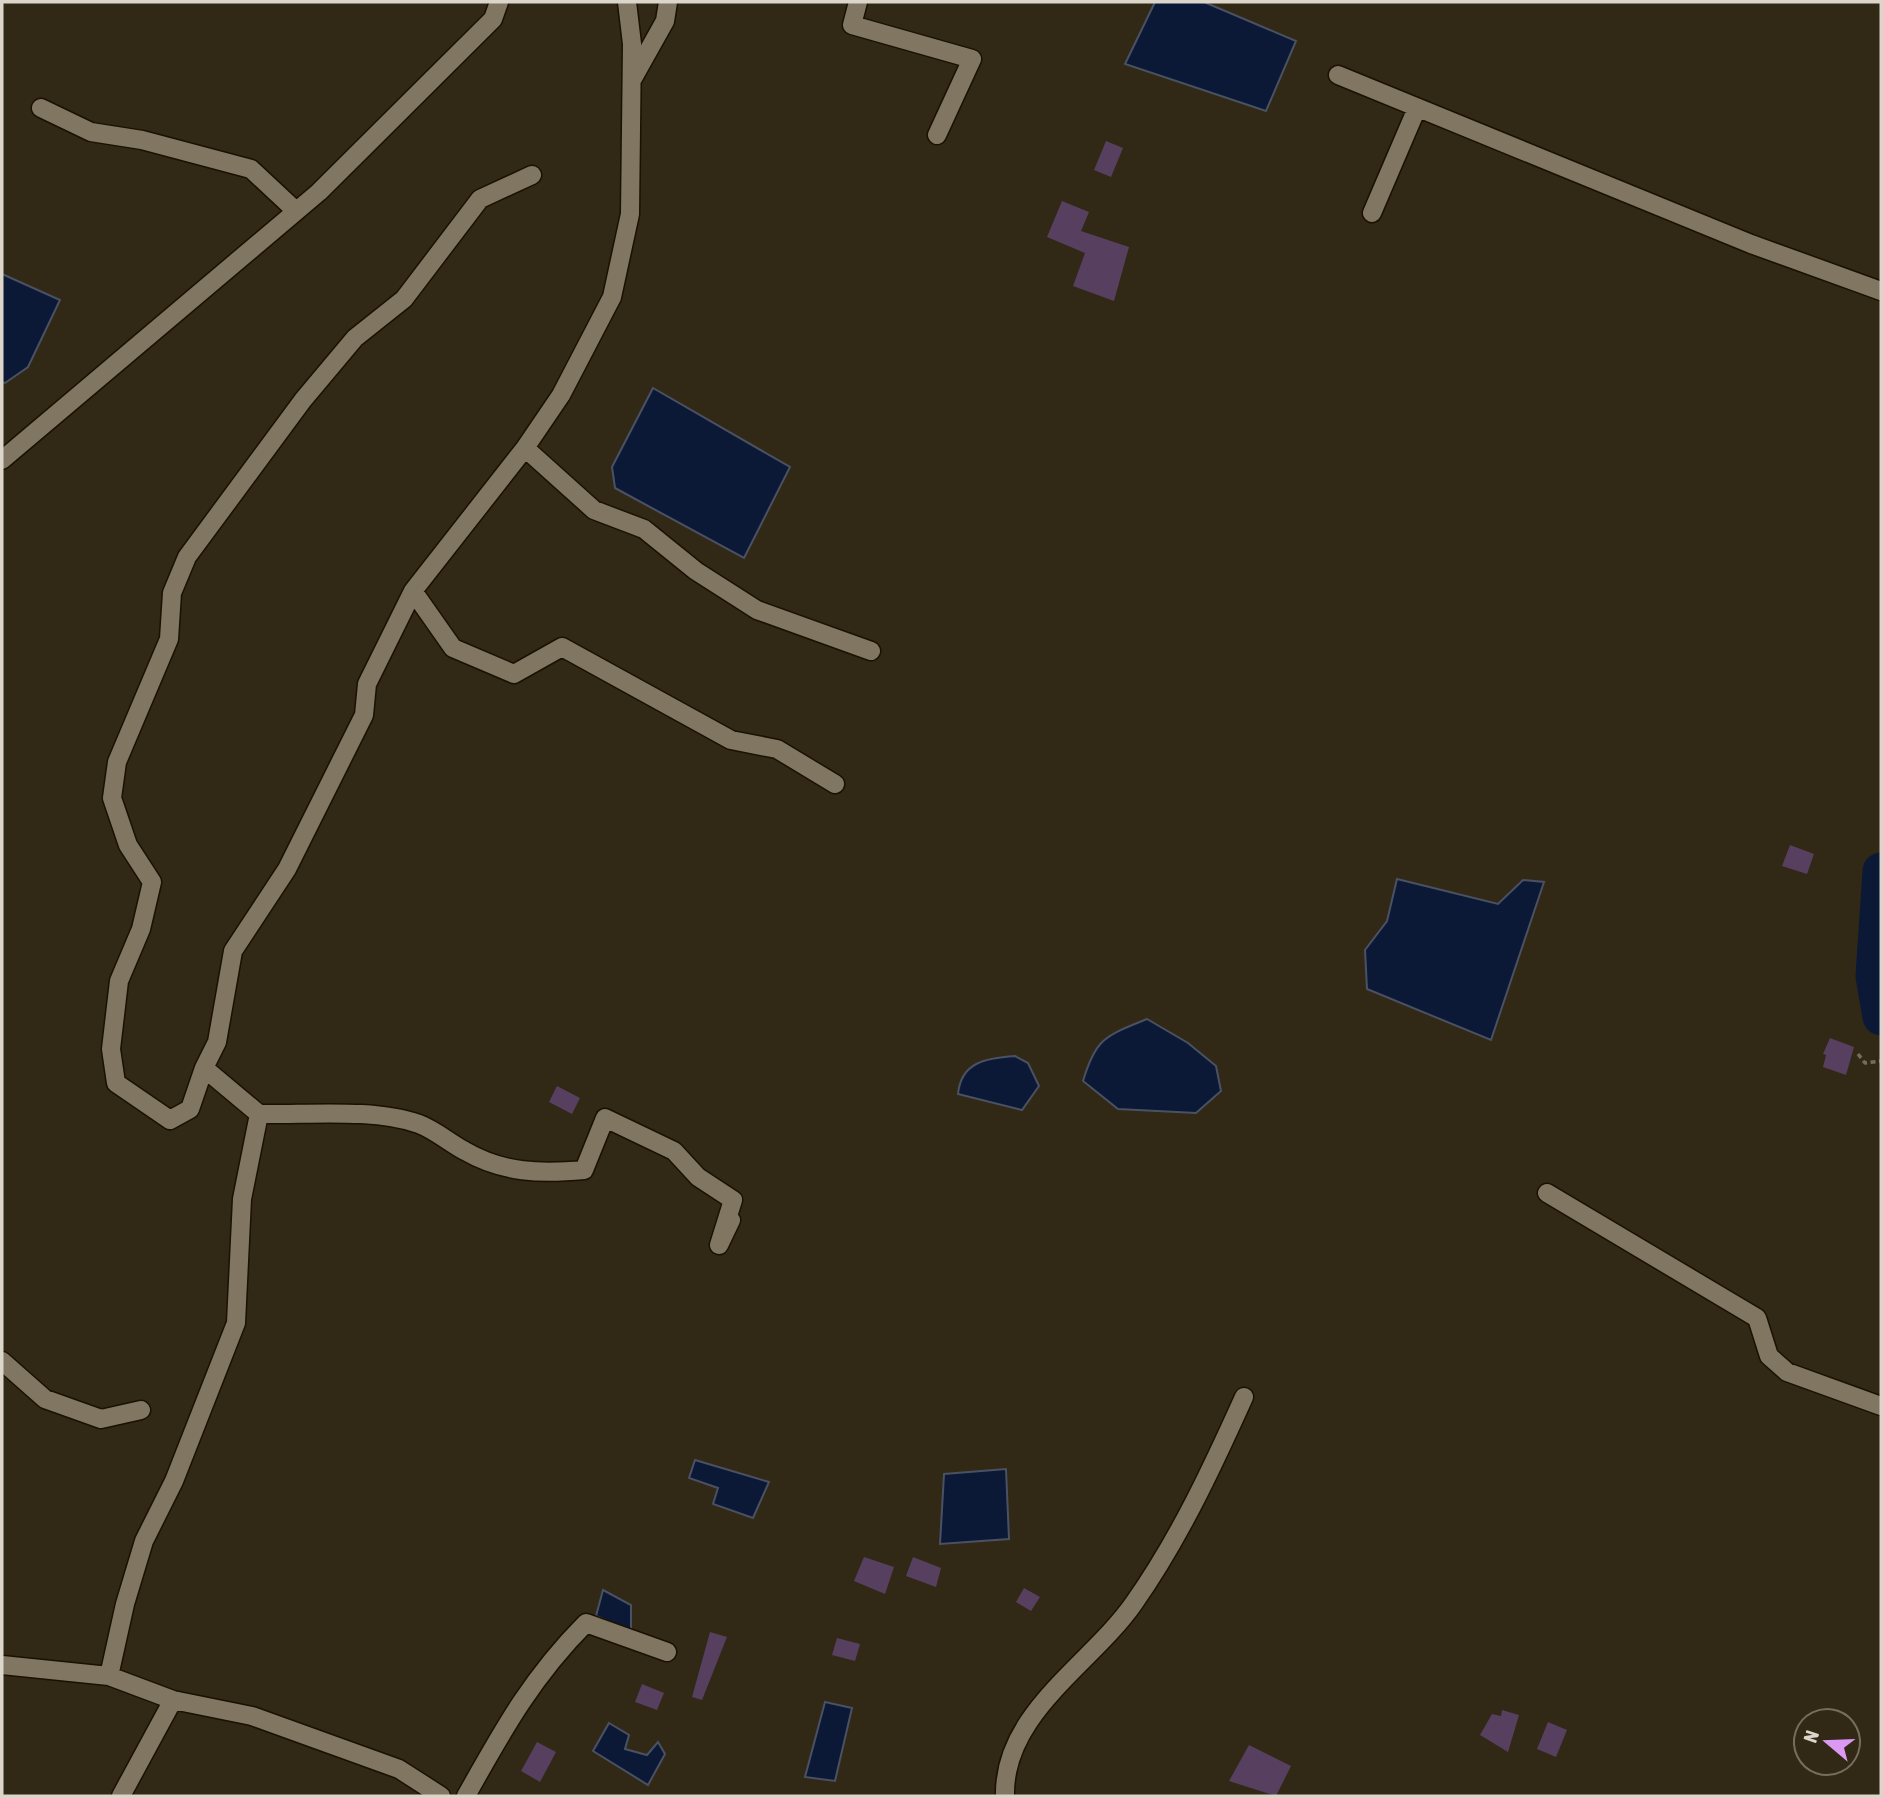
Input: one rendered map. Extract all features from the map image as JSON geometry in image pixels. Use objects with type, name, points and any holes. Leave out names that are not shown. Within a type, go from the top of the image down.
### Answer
[{"type":"street","points":[[2,460],[296,211],[438,77],[493,19],[499,2]]},
{"type":"street","points":[[532,175],[480,199],[404,299],[355,338],[303,400],[187,557],[172,593],[169,639],[117,762],[112,798],[128,845],[152,882],[141,929],[119,981],[111,1049],[116,1083],[170,1120],[190,1109],[204,1068],[217,1042],[233,951],[287,869],[363,715],[367,684],[413,591],[525,448],[561,395],[612,297],[630,214],[632,44],[627,2]]},
{"type":"street","points":[[631,82],[665,21],[668,2]]},
{"type":"street","points":[[858,2],[852,25],[972,60],[937,135]]},
{"type":"street","points":[[1338,75],[1751,244],[1881,291]]},
{"type":"street","points":[[41,108],[91,132],[142,141],[251,169],[296,211]]},
{"type":"street","points":[[1372,213],[1417,108]]},
{"type":"street","points":[[525,448],[594,510],[644,528],[696,572],[757,610],[870,651]]},
{"type":"street","points":[[413,591],[453,648],[514,674],[562,647],[731,740],[777,749],[835,784]]},
{"type":"street","points":[[204,1068],[259,1114],[369,1115],[419,1124],[468,1153],[506,1170],[551,1173],[584,1170],[605,1118],[674,1151],[698,1177],[733,1200],[719,1245],[731,1220]]},
{"type":"street","points":[[109,1676],[125,1604],[144,1541],[174,1481],[236,1323],[242,1199],[259,1114]]},
{"type":"street","points":[[1547,1193],[1757,1318],[1769,1356],[1787,1372],[1881,1406]]},
{"type":"street","points":[[2,1361],[45,1399],[101,1419],[141,1410]]},
{"type":"street","points":[[1005,1796],[1005,1772],[1023,1729],[1133,1605],[1210,1473],[1244,1397]]},
{"type":"street","points":[[466,1796],[512,1713],[550,1658],[586,1623],[667,1653]]},
{"type":"street","points":[[2,1665],[109,1676],[173,1700],[252,1716],[399,1769],[440,1796]]},
{"type":"street","points":[[121,1796],[173,1700]]},
{"type":"path","points":[[1858,1054],[1865,1063],[1881,1061]]},
{"type":"water","points":[[1155,2],[1204,2],[1296,41],[1266,111],[1125,64]]},
{"type":"water","points":[[2,274],[60,300],[28,367],[5,383],[2,382]]},
{"type":"water","points":[[653,388],[790,467],[744,558],[615,488],[612,467]]},
{"type":"water","points":[[1397,879],[1498,904],[1523,880],[1544,882],[1491,1040],[1367,989],[1365,950],[1387,921]]},
{"type":"water","points":[[1147,1019],[1188,1043],[1216,1066],[1221,1091],[1196,1113],[1118,1109],[1083,1081],[1093,1055],[1105,1040],[1112,1034]]},
{"type":"water","points":[[1015,1056],[1028,1063],[1039,1086],[1022,1110],[958,1094],[960,1083],[970,1068],[985,1060]]},
{"type":"water","points":[[695,1460],[769,1482],[753,1518],[713,1504],[718,1488],[689,1478]]},
{"type":"water","points":[[1006,1469],[1009,1539],[940,1544],[944,1474]]},
{"type":"water","points":[[603,1590],[631,1605],[631,1631],[596,1616]]},
{"type":"water","points":[[825,1702],[852,1708],[835,1781],[805,1777]]},
{"type":"water","points":[[609,1723],[629,1735],[625,1749],[647,1755],[658,1742],[665,1754],[648,1785],[593,1751]]},
{"type":"building","points":[[1106,141],[1123,148],[1111,177],[1094,170]]},
{"type":"building","points":[[1062,201],[1089,212],[1081,231],[1129,247],[1114,301],[1073,286],[1085,253],[1047,237]]},
{"type":"building","points":[[1790,845],[1814,854],[1807,874],[1782,866]]},
{"type":"building","points":[[1830,1038],[1854,1047],[1846,1075],[1823,1067],[1826,1055],[1823,1054]]},
{"type":"building","points":[[557,1086],[580,1098],[572,1114],[549,1102]]},
{"type":"building","points":[[864,1557],[894,1567],[885,1594],[854,1581]]},
{"type":"building","points":[[913,1557],[941,1568],[936,1587],[906,1576]]},
{"type":"building","points":[[1024,1588],[1040,1597],[1031,1611],[1016,1602]]},
{"type":"building","points":[[710,1632],[727,1637],[702,1700],[692,1697]]},
{"type":"building","points":[[837,1638],[860,1644],[855,1661],[832,1655]]},
{"type":"building","points":[[642,1684],[664,1693],[657,1710],[635,1702]]},
{"type":"building","points":[[1502,1710],[1519,1715],[1508,1752],[1480,1735],[1492,1714],[1501,1716]]},
{"type":"building","points":[[1548,1722],[1567,1730],[1556,1757],[1537,1749]]},
{"type":"building","points":[[537,1742],[556,1752],[540,1782],[521,1771]]},
{"type":"building","points":[[1249,1745],[1291,1766],[1276,1796],[1229,1781]]},
{"type":"waterway","points":[[1881,871],[1874,976],[1881,1017]]}]
